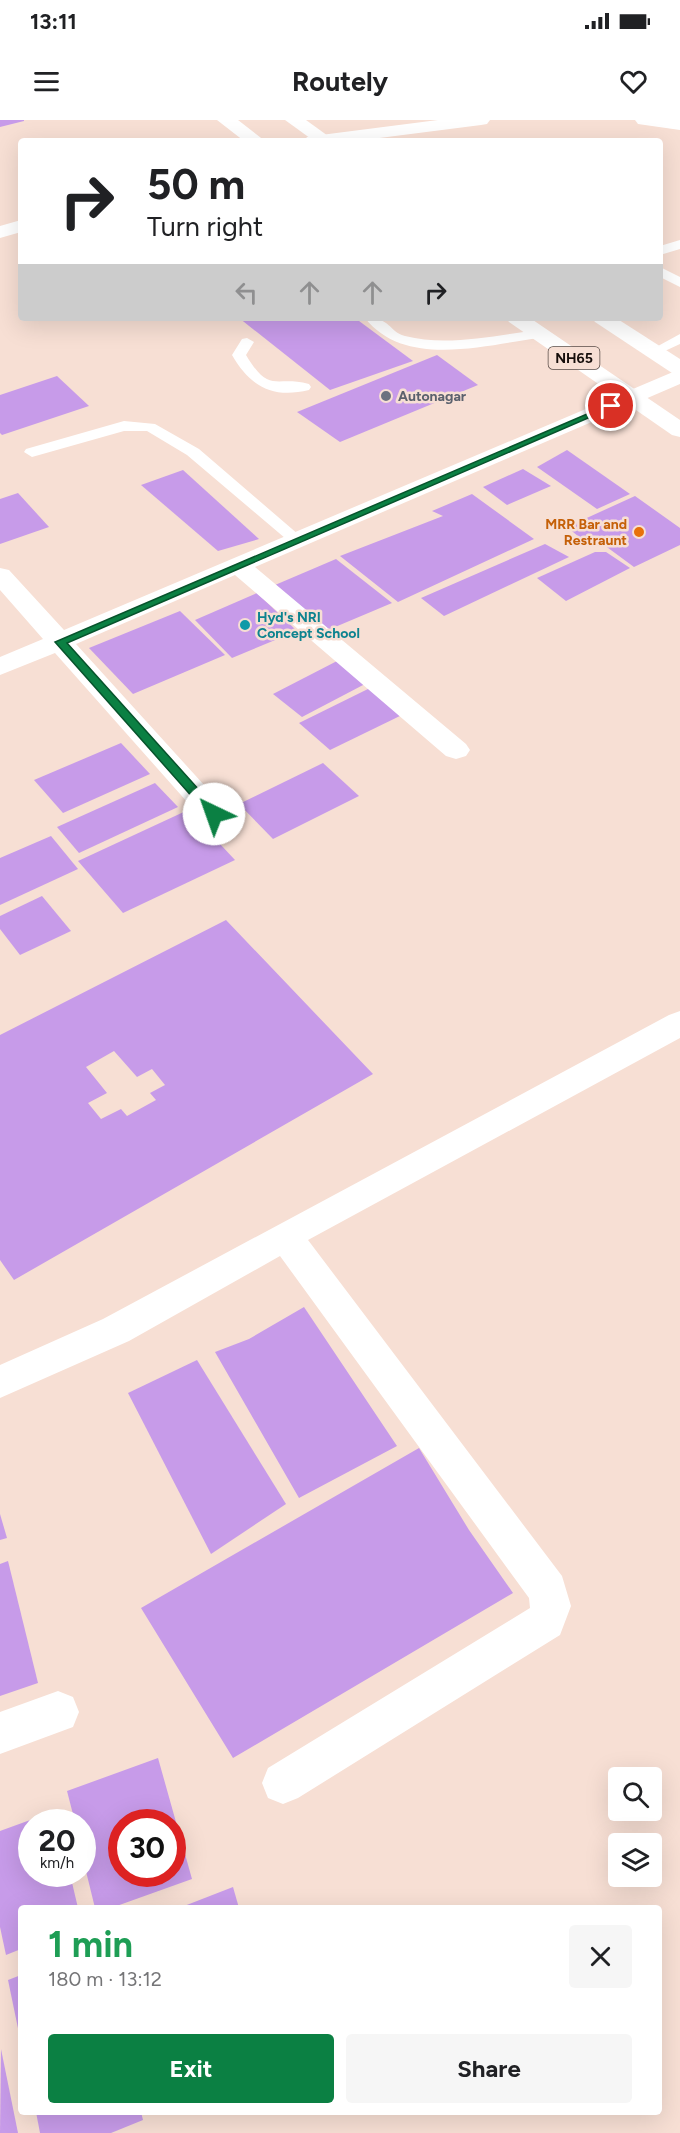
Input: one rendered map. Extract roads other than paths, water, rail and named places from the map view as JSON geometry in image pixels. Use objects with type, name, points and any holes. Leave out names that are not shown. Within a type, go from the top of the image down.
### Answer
[{"type":"main road","points":[[226,120],[252,138]]},
{"type":"main road","points":[[294,120],[317,138]]},
{"type":"main road","points":[[336,138],[481,120]]},
{"type":"main road","points":[[644,120],[680,125]]},
{"type":"main road","points":[[0,232],[18,227]]},
{"type":"main road","name":"NH65","points":[[520,321],[680,430]]},
{"type":"main road","points":[[607,321],[680,368]]},
{"type":"main road","points":[[0,667],[680,376]]},
{"type":"main road","points":[[239,566],[456,750]]},
{"type":"main road","points":[[0,575],[214,814]]},
{"type":"main road","points":[[0,1382],[116,1330],[680,1023]]},
{"type":"main road","points":[[283,1784],[546,1621],[551,1606],[548,1590],[285,1236]]},
{"type":"main road","points":[[0,1733],[58,1712]]},
{"type":"lane","points":[[663,250],[680,244]]},
{"type":"lane","points":[[663,273],[680,283]]},
{"type":"lane","points":[[376,321],[398,339],[441,346],[539,334]]},
{"type":"lane","points":[[654,352],[680,338]]},
{"type":"lane","points":[[248,342],[239,355],[250,375],[274,389],[304,387]]},
{"type":"lane","points":[[32,452],[115,428],[150,427],[193,452],[298,541]]},
{"type":"place","name":"Autonagar","points":[[386,396]]},
{"type":"place","name":"MRR Bar and Restraunt","points":[[639,532]]},
{"type":"place","name":"Hyd's NRI Concept School","points":[[245,625]]}]
